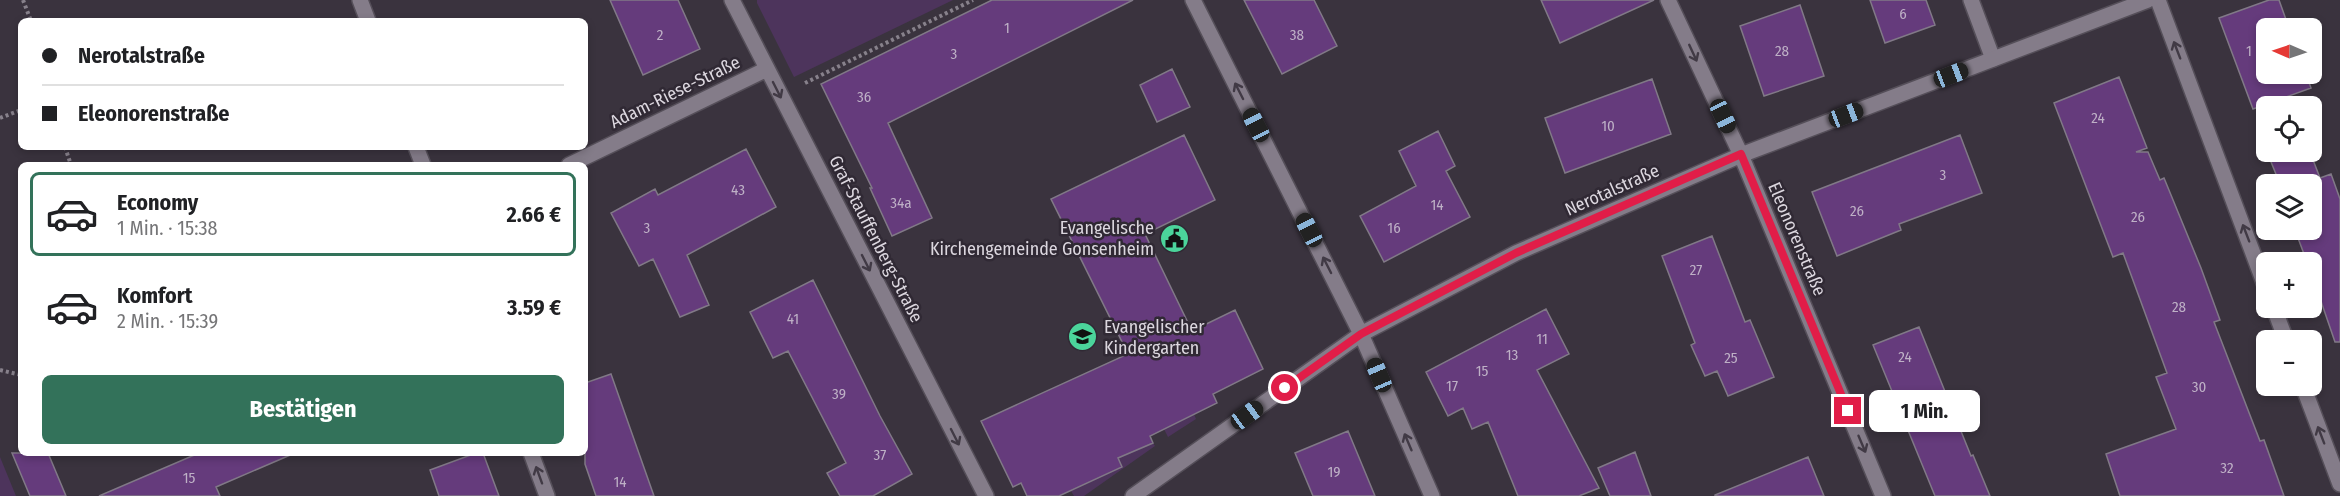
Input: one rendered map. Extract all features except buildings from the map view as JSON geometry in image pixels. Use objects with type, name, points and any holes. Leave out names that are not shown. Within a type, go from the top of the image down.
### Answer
[{"type":"street","points":[[360,0],[367,18]]},
{"type":"street","name":"Graf-Stauffenberg-Straße","points":[[732,0],[986,496]]},
{"type":"street","points":[[1193,0],[1361,334],[1432,496]]},
{"type":"street","name":"Eleonorenstraße","points":[[1668,0],[1741,154],[1883,496]]},
{"type":"street","points":[[1971,0],[1993,59]]},
{"type":"street","name":"Nerotalstraße","points":[[1133,496],[1361,334],[1516,253],[1741,154],[2148,0]]},
{"type":"street","points":[[2158,0],[2256,261]]},
{"type":"street","name":"Adam-Riese-Straße","points":[[575,162],[766,69]]},
{"type":"street","points":[[2307,396],[2340,484]]},
{"type":"street","points":[[532,456],[547,496]]},
{"type":"path","points":[[23,0],[30,18]]},
{"type":"path","points":[[780,95],[973,0]]},
{"type":"path","points":[[0,118],[18,111]]},
{"type":"path","points":[[0,370],[18,374]]},
{"type":"shaded area","points":[[757,0],[953,0],[794,77]]},
{"type":"shaded area","points":[[1194,414],[1196,419],[1168,437],[1164,429]]},
{"type":"shaded area","points":[[1153,443],[1155,446],[1084,496],[1074,496],[1071,491],[1122,467],[1118,458]]},
{"type":"shaded area","points":[[0,457],[16,496],[0,496]]},
{"type":"place","name":"Evangelische Kirchengemeinde Gonsenheim","points":[[1175,238]]},
{"type":"place","name":"Evangelischer Kindergarten","points":[[1083,337]]},
{"type":"route","points":[[1285,388],[1361,334],[1516,253],[1741,154],[1848,411]]}]
